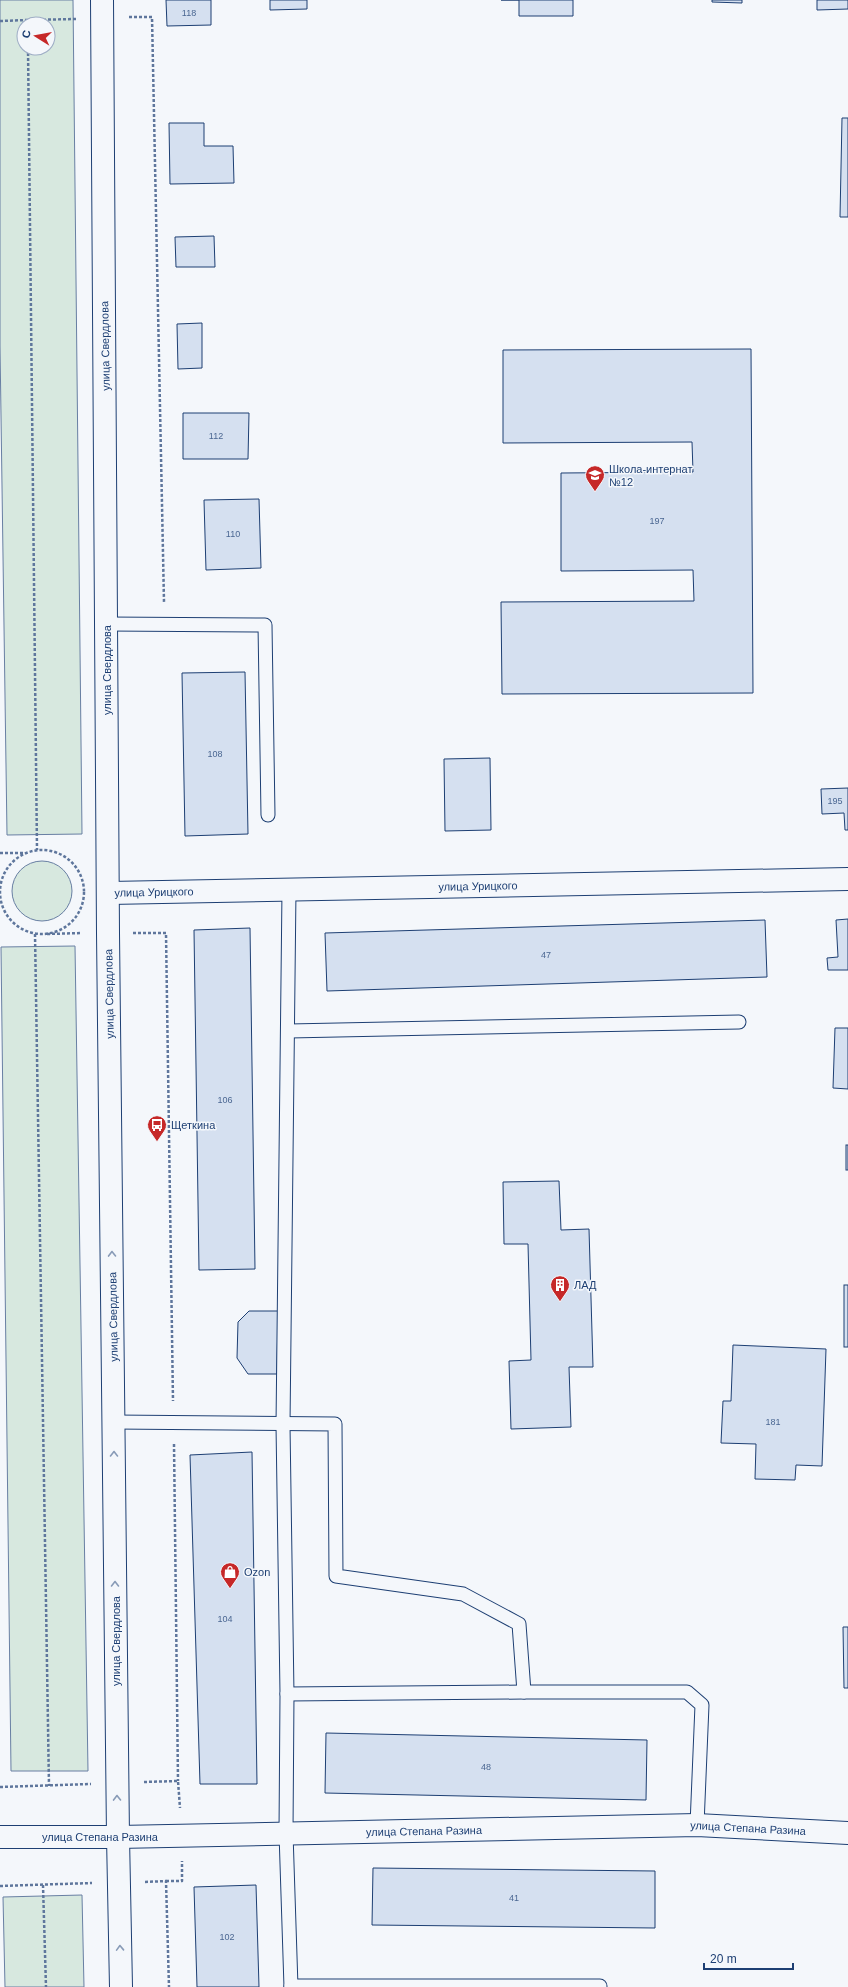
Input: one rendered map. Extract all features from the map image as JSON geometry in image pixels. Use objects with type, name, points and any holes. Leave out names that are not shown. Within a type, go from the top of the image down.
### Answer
[{"type":"main road","name":"улица Свердлова","points":[[102,9],[109,893],[108,933],[118,1837],[122,1987]]},
{"type":"main road","name":"улица Урицкого","points":[[109,893],[848,878]]},
{"type":"main road","name":"улица Степана Разина","points":[[0,1837],[118,1837],[697,1825],[848,1833]]},
{"type":"lane","points":[[107,624],[265,625],[268,815]]},
{"type":"lane","points":[[289,890],[289,1031],[283,1425],[287,1694],[286,1834],[291,1987],[600,1986]]},
{"type":"lane","points":[[289,1031],[739,1022]]},
{"type":"lane","points":[[114,1422],[283,1425],[335,1424],[336,1576],[463,1594],[519,1624],[524,1692]]},
{"type":"lane","points":[[287,1694],[687,1692],[702,1705],[697,1825]]},
{"type":"path","points":[[55,16],[102,9],[152,17],[164,624]]},
{"type":"path","points":[[0,21],[16,20]]},
{"type":"path","points":[[28,56],[37,850]]},
{"type":"path","points":[[0,853],[25,853],[37,850],[49,850],[70,860],[78,870],[83,881],[84,892],[82,904],[77,915],[70,924],[59,931],[48,934]]},
{"type":"path","points":[[25,853],[15,860],[4,874],[0,891],[1,903],[6,914],[14,924],[24,930],[35,934],[166,933],[178,1781]]},
{"type":"path","points":[[35,934],[49,1786]]},
{"type":"path","points":[[43,1885],[46,1987]]},
{"type":"shaded area","points":[[0,0],[73,0],[82,834],[7,835],[0,346]]},
{"type":"shaded area","points":[[42,861],[59,866],[67,874],[72,891],[67,908],[59,916],[42,921],[25,916],[17,908],[12,891],[17,874],[25,866]]},
{"type":"shaded area","points":[[75,946],[88,1771],[11,1771],[1,947]]},
{"type":"shaded area","points":[[82,1895],[84,1987],[5,1987],[3,1897]]},
{"type":"building","points":[[166,0],[211,0],[211,25],[167,26]]},
{"type":"building","points":[[270,0],[307,0],[307,9],[270,10]]},
{"type":"building","points":[[519,0],[573,0],[573,16],[519,16]]},
{"type":"building","points":[[712,0],[742,0],[742,3],[712,2]]},
{"type":"building","points":[[817,0],[848,0],[848,9],[817,10]]},
{"type":"building","points":[[842,118],[848,118],[848,217],[840,217]]},
{"type":"building","points":[[169,123],[204,123],[204,146],[233,146],[234,183],[170,184]]},
{"type":"building","points":[[214,236],[215,267],[176,267],[175,237]]},
{"type":"building","points":[[202,323],[202,368],[178,369],[177,324]]},
{"type":"building","points":[[751,349],[753,693],[502,694],[501,602],[694,601],[693,570],[561,571],[561,473],[693,472],[692,442],[503,443],[503,350]]},
{"type":"building","points":[[183,413],[249,413],[248,459],[183,459]]},
{"type":"building","points":[[259,499],[261,568],[206,570],[204,500]]},
{"type":"building","points":[[245,672],[248,834],[185,836],[182,673]]},
{"type":"building","points":[[490,758],[491,830],[445,831],[444,759]]},
{"type":"building","points":[[848,788],[848,830],[845,830],[844,813],[822,814],[821,789]]},
{"type":"building","points":[[848,919],[848,970],[828,970],[827,958],[838,957],[836,920]]},
{"type":"building","points":[[765,920],[767,977],[327,991],[325,933]]},
{"type":"building","points":[[250,928],[255,1269],[199,1270],[194,930]]},
{"type":"building","points":[[835,1028],[848,1028],[848,1089],[833,1088]]},
{"type":"building","points":[[846,1145],[848,1145],[848,1170],[846,1170]]},
{"type":"building","name":"ЛАД","points":[[559,1181],[561,1230],[589,1229],[593,1367],[569,1367],[571,1427],[511,1429],[509,1361],[531,1360],[528,1244],[504,1244],[503,1182]]},
{"type":"building","points":[[844,1285],[848,1285],[848,1347],[844,1347]]},
{"type":"building","points":[[249,1311],[278,1311],[277,1374],[248,1374],[237,1358],[238,1322]]},
{"type":"building","points":[[733,1345],[826,1349],[822,1466],[796,1465],[795,1480],[755,1479],[756,1444],[721,1443],[723,1401],[731,1401]]},
{"type":"building","points":[[252,1452],[257,1784],[200,1784],[190,1455]]},
{"type":"building","points":[[843,1627],[848,1627],[848,1688],[844,1688]]},
{"type":"building","points":[[326,1733],[647,1740],[646,1800],[325,1793]]},
{"type":"building","points":[[373,1868],[655,1871],[655,1928],[372,1925]]},
{"type":"building","points":[[256,1885],[259,1987],[197,1987],[194,1887]]},
{"type":"place","name":"Школа-интернат №12","points":[[595,492]]},
{"type":"place","name":"Щеткина","points":[[157,1142]]},
{"type":"place","name":"ЛАД","points":[[560,1302]]},
{"type":"place","name":"Ozon","points":[[230,1589]]}]
